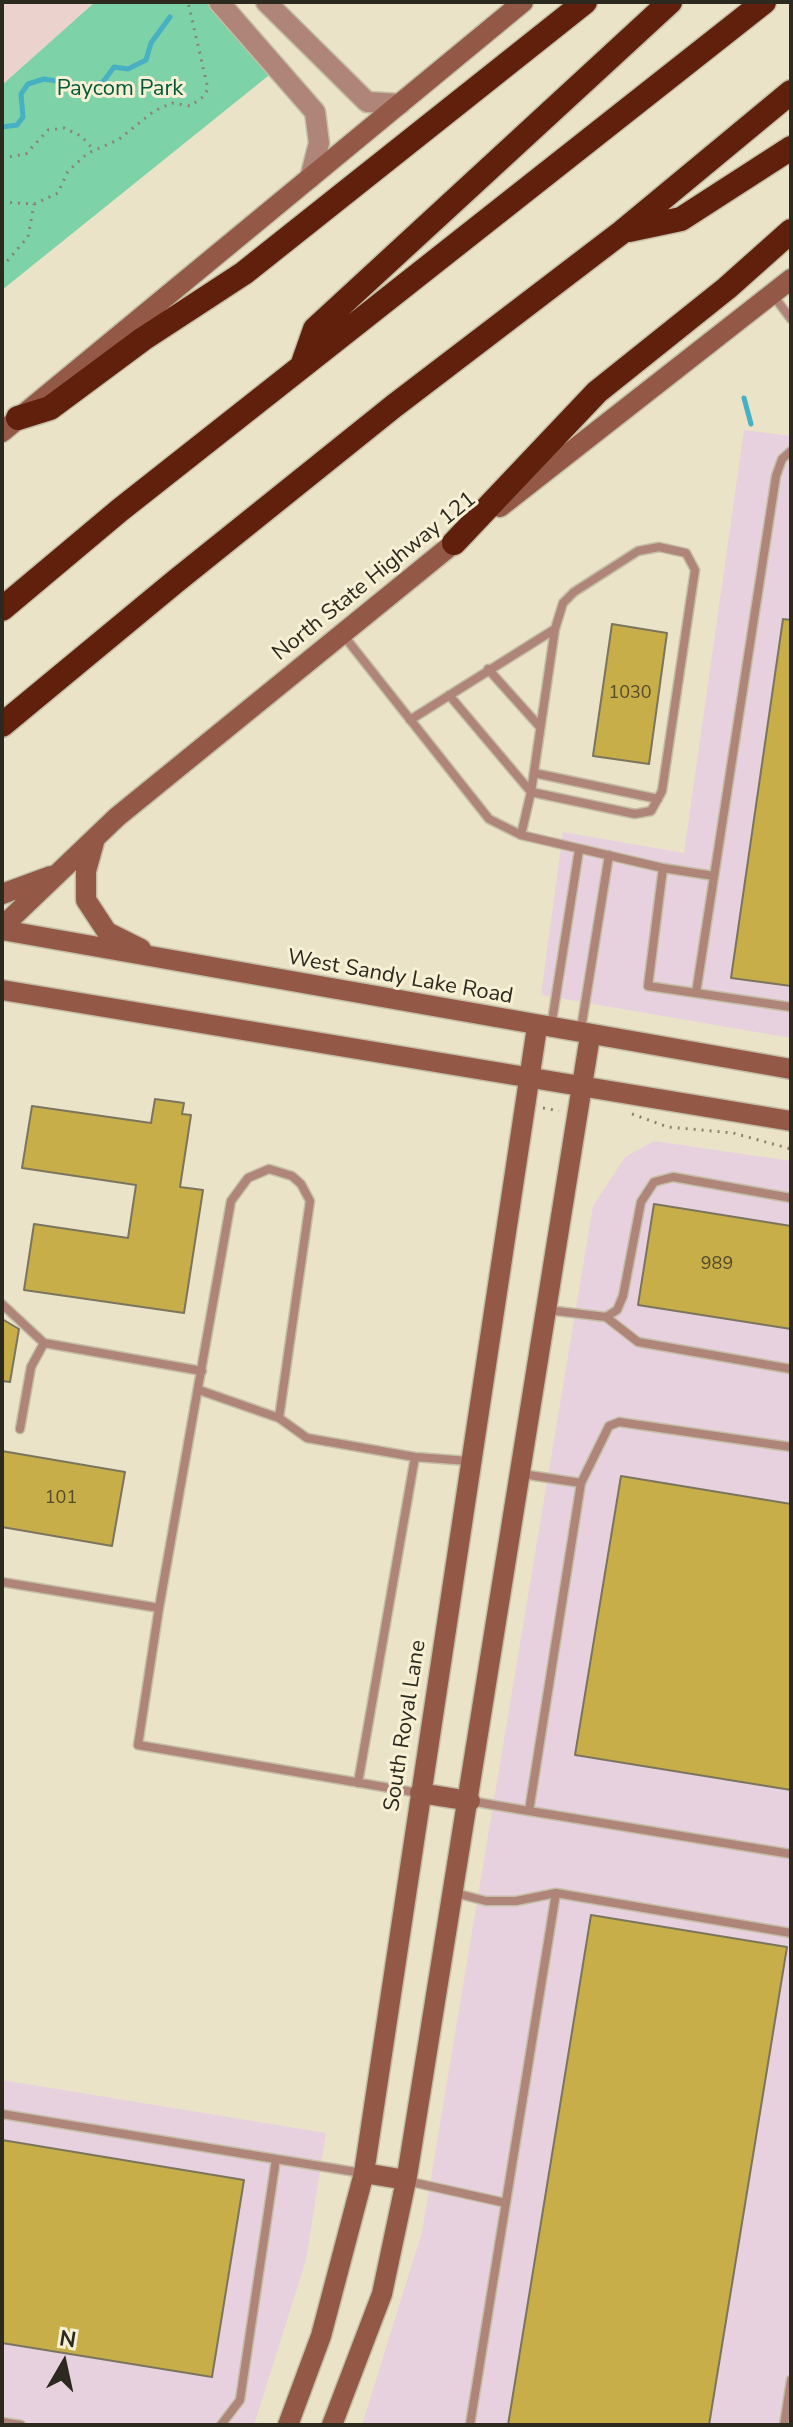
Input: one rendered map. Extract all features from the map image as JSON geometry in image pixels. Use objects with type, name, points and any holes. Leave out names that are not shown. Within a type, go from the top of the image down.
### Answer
[{"type":"highway","points":[[10,425],[50,408],[143,339],[244,273],[585,2]]},
{"type":"highway","points":[[302,367],[315,329],[670,2]]},
{"type":"highway","points":[[2,609],[764,2]]},
{"type":"highway","points":[[2,725],[394,406],[622,232],[791,92]]},
{"type":"highway","points":[[622,232],[681,219],[791,148]]},
{"type":"highway","points":[[454,543],[597,392],[727,288],[791,231]]},
{"type":"main road","points":[[10,425],[523,2]]},
{"type":"main road","name":"North State Highway 121","points":[[2,929],[95,839],[342,634],[791,279]]},
{"type":"main road","points":[[95,839],[86,871],[86,900],[94,917],[107,932],[162,959]]},
{"type":"main road","points":[[2,894],[62,872]]},
{"type":"main road","name":"West Sandy Lake Road","points":[[2,929],[544,1028],[791,1069]]},
{"type":"main road","points":[[2,990],[791,1121]]},
{"type":"main road","name":"South Royal Lane","points":[[288,2425],[321,2336],[364,2173],[529,1078],[544,1028]]},
{"type":"main road","points":[[332,2425],[382,2294],[406,2180],[522,1473],[582,1087],[585,1035]]},
{"type":"main road","points":[[420,1793],[470,1801]]},
{"type":"main road","points":[[364,2173],[406,2180]]},
{"type":"street","points":[[219,2],[315,112],[319,143],[310,178]]},
{"type":"street","points":[[266,2],[367,102],[400,104]]},
{"type":"lane","points":[[772,294],[791,319]]},
{"type":"lane","points":[[696,993],[776,476],[791,451]]},
{"type":"lane","points":[[449,695],[531,792],[635,814],[651,811],[658,799],[695,570],[686,553],[659,547],[638,551],[574,592],[563,603],[555,629],[531,792],[521,835]]},
{"type":"lane","points":[[410,720],[555,629]]},
{"type":"lane","points":[[342,634],[489,819],[521,835],[579,850],[714,876]]},
{"type":"lane","points":[[488,669],[540,727]]},
{"type":"lane","points":[[534,773],[658,799]]},
{"type":"lane","points":[[544,1028],[579,850]]},
{"type":"lane","points":[[585,1035],[609,855]]},
{"type":"lane","points":[[663,868],[648,986],[791,1007]]},
{"type":"lane","points":[[279,1418],[310,1201],[301,1184],[281,1171],[269,1169],[248,1178],[231,1201],[138,1745],[420,1793]]},
{"type":"lane","points":[[606,1317],[617,1310],[623,1296],[641,1202],[654,1182],[673,1177],[791,1198]]},
{"type":"lane","points":[[2,1304],[44,1343],[202,1371]]},
{"type":"lane","points":[[547,1310],[606,1317],[638,1342],[791,1369]]},
{"type":"lane","points":[[20,1429],[31,1367],[44,1343]]},
{"type":"lane","points":[[199,1390],[279,1418],[307,1438],[415,1457],[471,1461]]},
{"type":"lane","points":[[529,1811],[581,1483],[609,1426],[619,1422],[791,1447]]},
{"type":"lane","points":[[358,1783],[415,1457]]},
{"type":"lane","points":[[522,1473],[581,1483]]},
{"type":"lane","points":[[2,1582],[159,1608]]},
{"type":"lane","points":[[470,1801],[791,1854]]},
{"type":"lane","points":[[454,1893],[501,1901],[556,1893],[791,1933]]},
{"type":"lane","points":[[470,2425],[556,1893]]},
{"type":"lane","points":[[2,2114],[364,2173]]},
{"type":"lane","points":[[221,2425],[240,2400],[276,2159]]},
{"type":"lane","points":[[406,2180],[506,2203]]},
{"type":"lane","points":[[784,2425],[791,2380]]},
{"type":"lane","points":[[2,2422],[21,2425]]},
{"type":"path","points":[[2,202],[34,204],[58,193],[68,171],[94,150],[118,140],[154,111],[172,103],[190,106],[208,89],[188,2]]},
{"type":"path","points":[[2,158],[26,154],[48,130],[64,128],[81,136],[94,150]]},
{"type":"path","points":[[2,267],[28,237],[34,204]]},
{"type":"path","points":[[525,1104],[578,1114]]},
{"type":"path","points":[[622,1110],[668,1127],[733,1133],[791,1149]]},
{"type":"shaded area","points":[[2,2],[95,2],[2,85]]},
{"type":"shaded area","points":[[744,430],[791,436],[791,1038],[541,995],[563,832],[684,853]]},
{"type":"shaded area","points":[[654,1141],[791,1161],[791,2425],[362,2425],[422,2232],[593,1206],[625,1157]]},
{"type":"shaded area","points":[[2,2080],[326,2133],[306,2260],[254,2425],[2,2425]]},
{"type":"green space","name":"Paycom Park","points":[[95,2],[208,2],[278,68],[2,290],[2,85]]},
{"type":"building","points":[[783,619],[791,620],[791,986],[731,978]]},
{"type":"building","points":[[612,624],[667,633],[649,764],[593,756]]},
{"type":"building","points":[[155,1099],[184,1103],[182,1114],[191,1115],[180,1187],[203,1190],[184,1313],[24,1290],[34,1224],[128,1238],[136,1185],[22,1168],[32,1106],[151,1123]]},
{"type":"building","points":[[654,1204],[791,1226],[791,1329],[638,1305]]},
{"type":"building","points":[[2,1319],[19,1329],[10,1382],[2,1381]]},
{"type":"building","points":[[2,1451],[125,1472],[112,1546],[2,1527]]},
{"type":"building","points":[[621,1476],[791,1504],[791,1790],[575,1755]]},
{"type":"building","points":[[591,1915],[787,1947],[709,2425],[508,2425]]},
{"type":"building","points":[[2,2140],[244,2180],[212,2377],[2,2343]]},
{"type":"waterway","points":[[2,127],[17,125],[23,117],[21,94],[28,84],[44,79],[88,86],[103,82],[114,67],[128,69],[146,60],[151,43],[170,17]]},
{"type":"waterway","points":[[744,398],[751,424]]}]
